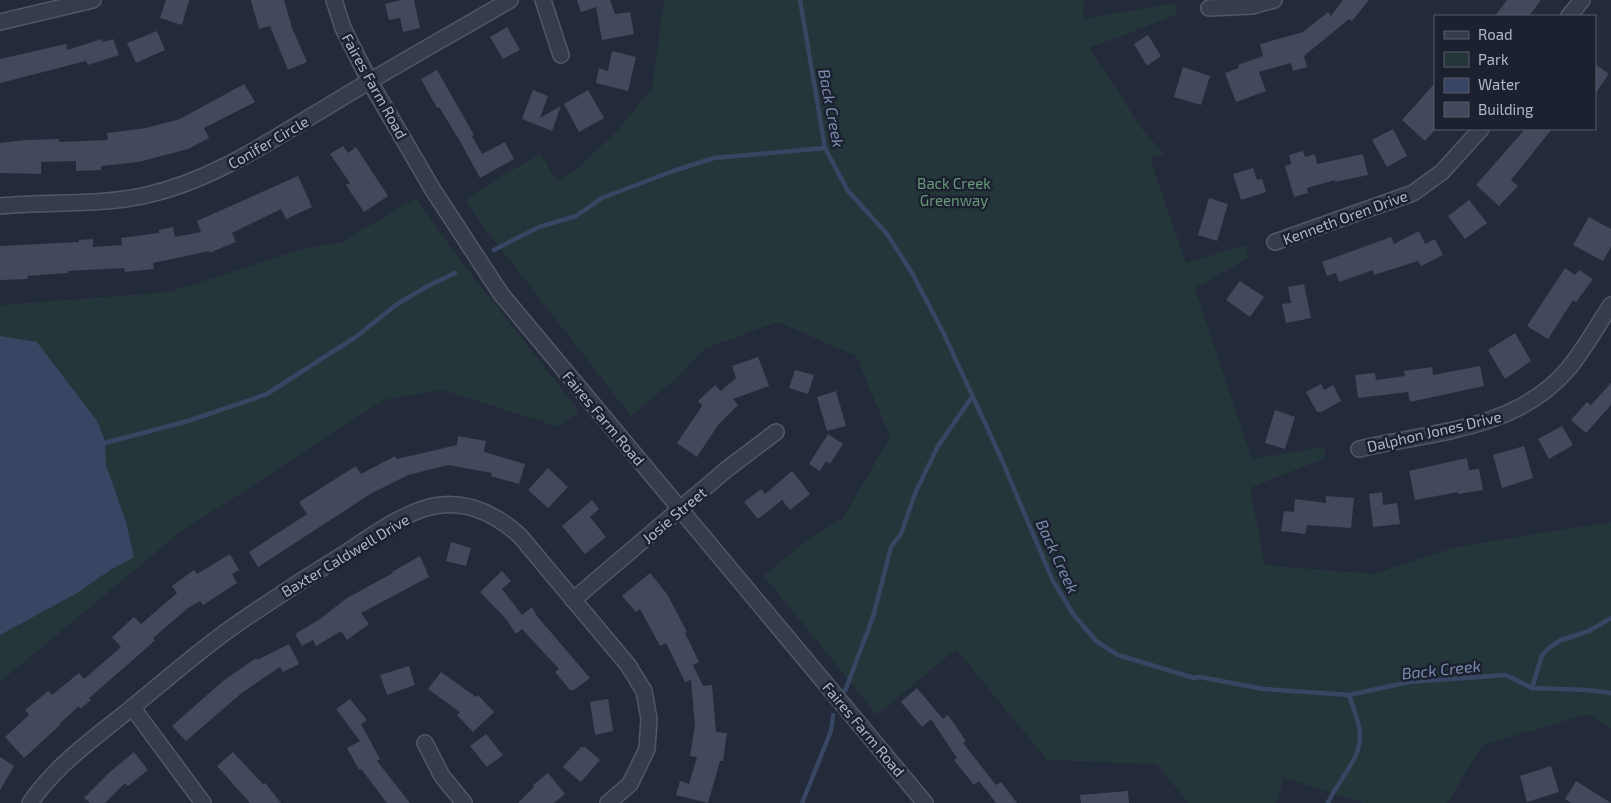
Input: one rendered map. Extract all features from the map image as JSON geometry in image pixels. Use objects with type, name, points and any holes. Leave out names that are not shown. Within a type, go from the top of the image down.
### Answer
[{"type":"street","points":[[0,22],[93,0]]},
{"type":"street","name":"Faires Farm Road","points":[[334,0],[343,28],[370,82],[438,198],[501,294],[925,803]]},
{"type":"street","name":"Conifer Circle","points":[[0,206],[74,203],[146,195],[199,179],[269,144],[510,0]]},
{"type":"street","points":[[543,0],[561,54]]},
{"type":"street","points":[[1209,8],[1252,6],[1274,0]]},
{"type":"street","points":[[1570,15],[1582,0]]},
{"type":"street","name":"Kenneth Oren Drive","points":[[1274,242],[1413,193],[1442,172],[1480,130]]},
{"type":"street","name":"Dalphon Jones Drive","points":[[1359,449],[1481,423],[1514,412],[1551,387],[1569,368],[1611,305]]},
{"type":"street","name":"Josie Street","points":[[573,600],[727,469],[776,432]]},
{"type":"street","name":"Baxter Caldwell Drive","points":[[30,803],[40,789],[73,756],[226,632],[285,591],[376,534],[424,508],[442,505],[462,506],[481,510],[502,520],[520,536],[628,665],[644,691],[648,707],[647,749],[639,769],[630,784],[608,803]]},
{"type":"street","points":[[132,707],[203,803]]},
{"type":"street","points":[[425,743],[442,776],[464,803]]},
{"type":"green space","name":"Back Creek Greenway","points":[[664,0],[1084,0],[1083,19],[1175,3],[1176,15],[1089,48],[1142,129],[1164,154],[1150,159],[1186,263],[1245,245],[1249,258],[1195,288],[1252,459],[1324,447],[1326,458],[1250,488],[1265,565],[1372,574],[1456,547],[1611,522],[1611,728],[1588,714],[1483,745],[1447,803],[1364,803],[1284,778],[1276,803],[1189,803],[1156,764],[1047,760],[956,649],[877,715],[764,576],[809,538],[843,518],[890,437],[856,356],[778,322],[704,349],[678,377],[631,416],[483,226],[466,199],[540,153],[557,181],[580,166],[615,133],[652,88]]},
{"type":"green space","points":[[416,198],[457,256],[579,411],[559,427],[443,390],[384,400],[178,534],[0,682],[0,305],[169,292],[299,250],[342,242]]},
{"type":"water","points":[[0,336],[37,342],[97,421],[105,441],[106,465],[126,522],[134,557],[110,570],[79,592],[0,635]]},
{"type":"building","points":[[166,0],[189,0],[182,25],[160,18]]},
{"type":"building","points":[[251,0],[284,0],[292,28],[307,62],[288,70],[270,26],[259,29]]},
{"type":"building","points":[[401,0],[414,0],[420,28],[403,32],[400,18],[389,20],[385,4]]},
{"type":"building","points":[[577,0],[610,0],[615,14],[630,12],[634,34],[602,40],[596,7],[581,12]]},
{"type":"building","points":[[1343,0],[1369,0],[1352,21],[1349,19],[1304,56],[1307,67],[1293,71],[1291,63],[1259,72],[1266,91],[1236,102],[1225,73],[1239,68],[1238,65],[1263,56],[1260,44],[1303,32],[1328,12],[1331,16]]},
{"type":"building","points":[[1507,0],[1541,0],[1530,15],[1496,15]]},
{"type":"building","points":[[507,27],[520,50],[503,59],[490,37]]},
{"type":"building","points":[[157,31],[165,50],[136,63],[127,43]]},
{"type":"building","points":[[1148,35],[1161,56],[1147,66],[1134,44]]},
{"type":"building","points":[[102,39],[103,42],[113,39],[119,55],[88,65],[86,61],[0,83],[0,59],[66,44],[67,50]]},
{"type":"building","points":[[612,51],[636,57],[628,91],[596,83],[599,68],[608,71]]},
{"type":"building","points":[[1596,65],[1609,74],[1596,93]]},
{"type":"building","points":[[1183,67],[1210,76],[1201,105],[1174,97]]},
{"type":"building","points":[[437,70],[474,135],[472,136],[482,154],[505,142],[514,159],[480,178],[461,143],[439,107],[437,108],[421,79]]},
{"type":"building","points":[[244,84],[255,102],[204,128],[209,138],[188,149],[139,162],[101,166],[101,170],[76,171],[76,161],[41,162],[41,174],[0,173],[0,143],[59,139],[59,142],[108,140],[107,133],[146,128],[180,119]]},
{"type":"building","points":[[1434,84],[1435,130],[1425,141],[1402,120]]},
{"type":"building","points":[[533,90],[548,96],[540,118],[561,106],[552,131],[522,119]]},
{"type":"building","points":[[588,90],[604,118],[579,132],[564,104]]},
{"type":"building","points":[[1393,129],[1407,156],[1387,167],[1372,140]]},
{"type":"building","points":[[1524,130],[1551,130],[1511,180],[1518,186],[1499,206],[1476,185]]},
{"type":"building","points":[[343,146],[348,153],[356,147],[388,196],[364,212],[346,185],[350,183],[330,154]]},
{"type":"building","points":[[1303,151],[1305,157],[1315,154],[1317,164],[1363,154],[1368,175],[1335,182],[1335,180],[1307,188],[1308,193],[1294,197],[1285,166],[1291,164],[1289,155]]},
{"type":"building","points":[[1253,168],[1257,180],[1262,179],[1266,192],[1241,200],[1233,174]]},
{"type":"building","points":[[298,176],[312,207],[286,219],[281,209],[232,233],[236,242],[209,253],[209,251],[153,263],[154,269],[125,272],[124,268],[68,271],[68,273],[27,276],[28,279],[0,280],[0,246],[79,242],[79,240],[93,239],[93,247],[122,245],[121,238],[159,233],[159,230],[173,227],[175,237],[201,232],[197,221]]},
{"type":"building","points":[[1209,198],[1228,204],[1217,241],[1198,235]]},
{"type":"building","points":[[1469,200],[1487,223],[1465,239],[1448,216]]},
{"type":"building","points":[[1589,217],[1611,229],[1611,247],[1603,261],[1573,245]]},
{"type":"building","points":[[1419,231],[1425,244],[1435,239],[1443,255],[1421,266],[1418,261],[1374,275],[1373,270],[1339,282],[1336,273],[1327,276],[1322,262],[1391,237],[1394,244]]},
{"type":"building","points":[[1565,268],[1575,275],[1579,270],[1593,279],[1576,302],[1573,300],[1548,339],[1527,326]]},
{"type":"building","points":[[1240,281],[1264,297],[1250,317],[1226,300]]},
{"type":"building","points":[[1304,284],[1311,318],[1286,323],[1282,304],[1291,303],[1288,287]]},
{"type":"building","points":[[1515,333],[1531,361],[1505,379],[1488,350]]},
{"type":"building","points":[[758,357],[769,386],[733,399],[738,405],[718,425],[697,457],[677,443],[702,406],[698,401],[715,385],[721,391],[736,378],[732,366]]},
{"type":"building","points":[[1480,366],[1484,386],[1410,402],[1408,392],[1358,398],[1355,375],[1375,373],[1376,380],[1405,376],[1404,371],[1432,367],[1433,375]]},
{"type":"building","points":[[795,370],[814,375],[808,394],[789,388]]},
{"type":"building","points":[[1611,383],[1611,405],[1586,433],[1571,420],[1587,402],[1591,405]]},
{"type":"building","points":[[1321,384],[1324,390],[1333,385],[1341,401],[1321,412],[1317,412],[1306,392]]},
{"type":"building","points":[[836,391],[846,426],[827,431],[817,397]]},
{"type":"building","points":[[1275,410],[1295,417],[1285,449],[1265,443]]},
{"type":"building","points":[[1562,426],[1573,445],[1549,459],[1538,439]]},
{"type":"building","points":[[828,434],[843,444],[830,464],[826,461],[820,471],[809,464]]},
{"type":"building","points":[[458,436],[486,441],[484,452],[525,464],[519,484],[491,476],[492,473],[448,465],[408,475],[372,493],[258,567],[249,552],[307,514],[299,502],[356,466],[361,474],[395,456],[397,459],[457,445]]},
{"type":"building","points":[[1524,446],[1533,478],[1502,488],[1493,455]]},
{"type":"building","points":[[1467,458],[1469,470],[1479,469],[1483,490],[1458,494],[1458,492],[1415,500],[1409,471]]},
{"type":"building","points":[[548,468],[568,487],[548,508],[528,490]]},
{"type":"building","points":[[792,471],[810,494],[790,510],[782,500],[758,519],[744,502],[761,489],[765,494]]},
{"type":"building","points":[[1382,492],[1383,505],[1397,503],[1400,524],[1373,527],[1369,494]]},
{"type":"building","points":[[1326,496],[1354,498],[1351,528],[1307,525],[1305,534],[1281,531],[1284,511],[1294,512],[1295,499],[1326,503]]},
{"type":"building","points":[[592,500],[599,509],[590,517],[606,537],[585,554],[562,526]]},
{"type":"building","points":[[451,542],[471,548],[466,566],[446,561]]},
{"type":"building","points":[[230,554],[239,570],[232,574],[237,583],[203,605],[200,601],[188,608],[89,698],[91,700],[80,709],[79,706],[24,758],[5,737],[29,715],[25,710],[48,691],[52,695],[79,673],[84,679],[121,647],[112,637],[134,617],[141,624],[177,593],[172,586],[194,570],[197,574]]},
{"type":"building","points":[[420,556],[429,577],[361,613],[369,624],[347,640],[341,631],[316,646],[313,640],[302,646],[295,634],[320,619],[347,598]]},
{"type":"building","points":[[502,571],[511,581],[502,589],[522,615],[532,607],[537,616],[590,678],[574,690],[570,690],[555,672],[559,669],[522,629],[516,634],[506,619],[480,592]]},
{"type":"building","points":[[650,573],[667,594],[687,632],[685,633],[699,662],[693,665],[703,686],[712,685],[716,732],[727,733],[723,761],[720,761],[708,803],[676,795],[680,781],[689,784],[697,757],[690,756],[695,725],[691,680],[685,682],[666,643],[660,646],[640,609],[636,612],[622,596]]},
{"type":"building","points":[[289,644],[299,664],[283,672],[280,667],[243,692],[186,741],[172,726],[223,681],[256,658],[257,660]]},
{"type":"building","points":[[409,666],[415,685],[387,695],[380,675]]},
{"type":"building","points":[[441,672],[476,697],[478,695],[494,712],[473,732],[457,715],[460,712],[428,689]]},
{"type":"building","points":[[917,688],[943,719],[948,715],[966,741],[963,743],[996,785],[1001,782],[1017,803],[996,803],[979,781],[974,785],[954,760],[957,758],[931,719],[922,727],[901,702]]},
{"type":"building","points":[[350,699],[367,720],[361,724],[380,759],[377,761],[410,803],[387,803],[361,769],[359,770],[347,748],[360,741],[336,709]]},
{"type":"building","points":[[608,699],[613,731],[595,735],[590,702]]},
{"type":"building","points":[[486,734],[503,755],[487,767],[470,746]]},
{"type":"building","points":[[581,747],[585,747],[600,760],[581,782],[563,767]]},
{"type":"building","points":[[134,752],[148,770],[128,786],[125,783],[105,803],[90,803],[84,798],[111,771]]},
{"type":"building","points":[[233,752],[263,784],[265,783],[281,803],[250,803],[217,766]]},
{"type":"building","points":[[0,757],[14,766],[0,790]]},
{"type":"building","points":[[1551,766],[1559,792],[1527,802],[1520,776]]},
{"type":"building","points":[[548,773],[565,794],[554,803],[518,803],[534,787],[533,785]]},
{"type":"building","points":[[1576,781],[1611,803],[1571,803],[1565,799]]},
{"type":"building","points":[[1128,791],[1129,803],[1081,803],[1080,795]]},
{"type":"waterway","name":"Back Creek","points":[[800,0],[825,148],[848,191],[887,234],[912,273],[943,332],[1001,458],[1052,579],[1073,614],[1096,641],[1118,655],[1194,678],[1200,677],[1264,689],[1349,695],[1409,682],[1506,675],[1532,688],[1611,693]]},
{"type":"waterway","points":[[494,250],[539,227],[576,216],[602,198],[673,171],[714,158],[825,148]]},
{"type":"waterway","points":[[101,444],[188,421],[267,394],[357,336],[396,305],[426,287],[455,273]]},
{"type":"waterway","points":[[845,691],[873,617],[891,547],[901,534],[916,491],[938,446],[972,397]]},
{"type":"waterway","points":[[1532,688],[1542,655],[1550,647],[1561,640],[1589,631],[1611,618]]},
{"type":"waterway","points":[[1328,803],[1353,761],[1360,743],[1358,724],[1349,695]]},
{"type":"waterway","points":[[802,803],[831,731],[833,715]]}]
